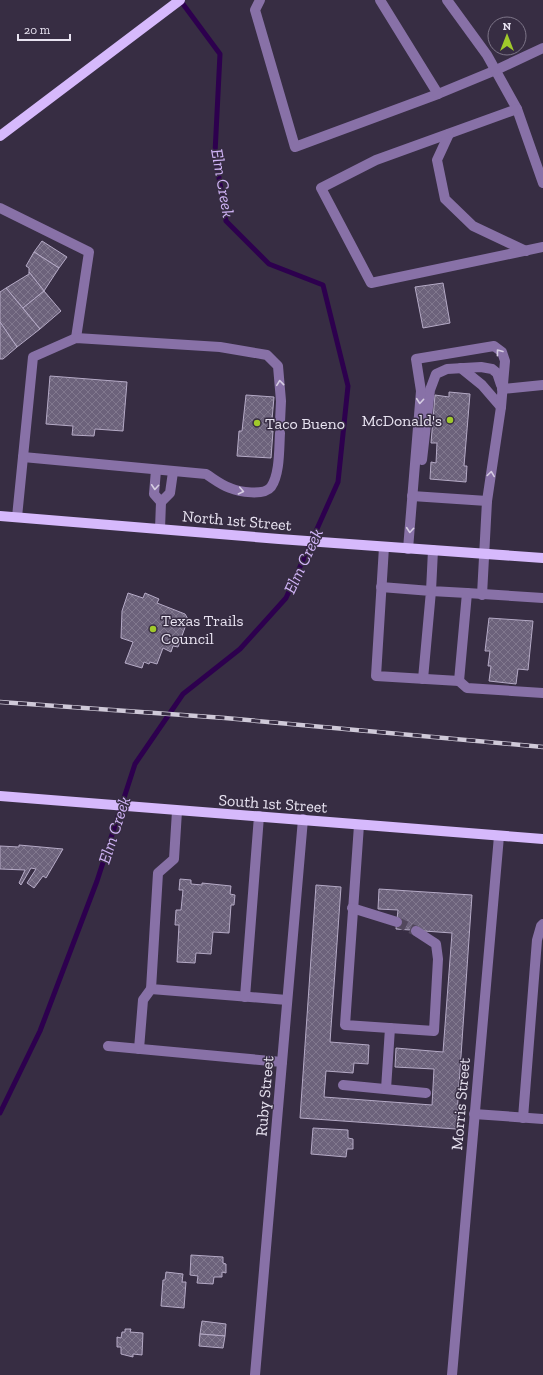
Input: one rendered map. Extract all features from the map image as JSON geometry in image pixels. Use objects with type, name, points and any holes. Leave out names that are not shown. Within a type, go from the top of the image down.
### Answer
[{"type":"main road","points":[[0,136],[180,0]]},
{"type":"main road","name":"North 1st Street","points":[[0,516],[279,539],[543,558]]},
{"type":"main road","name":"South 1st Street","points":[[0,796],[172,811],[302,819],[359,825],[543,839]]},
{"type":"street","points":[[260,0],[255,10],[295,147],[438,94],[496,70],[543,48]]},
{"type":"street","points":[[380,0],[438,94]]},
{"type":"street","points":[[447,0],[487,55],[517,109],[540,163],[543,184]]},
{"type":"street","points":[[517,109],[376,160],[321,188],[371,283],[543,247]]},
{"type":"street","points":[[449,134],[437,160],[445,199],[473,226],[526,251]]},
{"type":"street","points":[[0,208],[89,252],[76,338]]},
{"type":"street","points":[[17,517],[33,357],[76,338],[220,347],[267,355],[278,366],[281,401],[280,422]]},
{"type":"street","points":[[408,548],[421,390],[416,359],[494,346],[502,352],[505,361],[487,501],[482,595]]},
{"type":"street","points":[[414,475],[422,462],[430,390],[436,374],[447,369],[481,367],[492,369],[497,373],[502,389]]},
{"type":"street","points":[[462,368],[482,385],[500,407]]},
{"type":"street","points":[[502,389],[543,385]]},
{"type":"street","points":[[23,457],[206,474],[230,489],[250,493],[265,492],[271,487],[277,472],[280,433]]},
{"type":"street","points":[[156,470],[154,494],[161,502]]},
{"type":"street","points":[[160,529],[161,502],[170,493],[173,472]]},
{"type":"street","points":[[412,496],[487,501]]},
{"type":"street","points":[[384,547],[376,676],[459,681],[467,688],[543,694]]},
{"type":"street","points":[[423,679],[433,550]]},
{"type":"street","points":[[381,587],[543,598]]},
{"type":"street","points":[[459,681],[467,593]]},
{"type":"street","points":[[139,1048],[143,1000],[151,989],[158,873],[174,859],[172,811]]},
{"type":"street","points":[[245,997],[259,816]]},
{"type":"street","name":"Ruby Street","points":[[255,1375],[302,819]]},
{"type":"street","points":[[359,825],[345,1025],[434,1031],[438,959],[436,944],[416,931]]},
{"type":"street","name":"Morris Street","points":[[452,1375],[499,836]]},
{"type":"street","points":[[352,908],[397,922]]},
{"type":"street","points":[[523,1118],[537,940],[543,924]]},
{"type":"street","points":[[151,989],[287,1000]]},
{"type":"street","points":[[386,1089],[390,1028]]},
{"type":"street","points":[[108,1046],[282,1062]]},
{"type":"street","points":[[342,1085],[426,1093]]},
{"type":"street","points":[[474,1114],[543,1120]]},
{"type":"building","points":[[42,241],[67,257],[59,268],[34,252]]},
{"type":"building","points":[[34,252],[59,268],[44,291],[29,272],[29,268],[26,266]]},
{"type":"building","points":[[29,272],[44,291],[23,308],[6,288],[29,274]]},
{"type":"building","points":[[443,283],[450,323],[423,328],[415,287]]},
{"type":"building","points":[[6,288],[40,329],[17,347],[0,322],[0,292]]},
{"type":"building","points":[[44,291],[61,311],[40,329],[23,308]]},
{"type":"building","points":[[0,322],[17,347],[3,359],[0,359]]},
{"type":"building","points":[[50,376],[127,382],[123,431],[95,429],[94,436],[72,435],[73,426],[46,424]]},
{"type":"building","name":"McDonald's","points":[[449,392],[470,394],[464,466],[467,466],[466,482],[430,479],[431,462],[436,463],[437,443],[431,443],[435,395],[449,397]]},
{"type":"building","name":"Taco Bueno","points":[[246,395],[274,397],[271,431],[273,431],[271,458],[237,456],[239,431],[242,431]]},
{"type":"building","name":"Texas Trails Council","points":[[128,593],[143,598],[145,593],[159,599],[157,603],[185,614],[188,619],[178,647],[173,646],[171,652],[163,648],[157,664],[150,662],[149,664],[144,662],[142,668],[125,663],[133,642],[121,638],[122,611]]},
{"type":"building","points":[[489,618],[533,621],[528,670],[518,669],[516,684],[489,681],[491,666],[488,666],[490,651],[485,651]]},
{"type":"building","points":[[19,845],[63,849],[46,878],[43,876],[34,888],[27,883],[36,869],[31,868],[21,885],[19,883],[25,870],[0,869],[0,846],[19,847]]},
{"type":"building","points":[[180,879],[191,880],[191,884],[202,885],[202,883],[231,886],[230,894],[235,895],[234,905],[231,905],[229,933],[213,932],[211,954],[196,953],[195,963],[177,962],[179,925],[175,925],[176,910],[181,910],[183,890],[179,890]]},
{"type":"building","points":[[316,885],[341,887],[330,1042],[369,1045],[368,1064],[354,1063],[353,1073],[326,1071],[324,1097],[432,1105],[434,1069],[395,1067],[396,1048],[443,1052],[452,933],[396,929],[398,910],[378,909],[379,889],[472,895],[456,1129],[300,1118]]},
{"type":"building","points":[[313,1128],[348,1130],[348,1138],[353,1139],[353,1149],[347,1149],[346,1157],[311,1154]]},
{"type":"building","points":[[191,1255],[223,1257],[223,1263],[226,1264],[226,1273],[222,1272],[222,1277],[214,1277],[213,1284],[197,1283],[198,1276],[190,1275]]},
{"type":"building","points":[[166,1272],[183,1274],[182,1282],[186,1282],[184,1308],[161,1306],[163,1280],[165,1280]]},
{"type":"building","points":[[202,1321],[226,1324],[225,1336],[200,1334]]},
{"type":"building","points":[[125,1329],[131,1329],[130,1332],[143,1333],[142,1355],[133,1354],[133,1357],[121,1354],[121,1347],[117,1347],[117,1337],[121,1338],[122,1332],[125,1332]]},
{"type":"building","points":[[200,1334],[225,1336],[223,1348],[199,1346]]},
{"type":"waterway","name":"Elm Creek","points":[[0,1113],[40,1031],[97,881],[135,764],[183,694],[240,649],[286,598],[338,482],[348,386],[323,285],[269,264],[226,221],[215,153],[220,54],[180,0]]},
{"type":"tunnel","points":[[397,922],[416,931]]},
{"type":"railway","points":[[0,702],[225,718],[543,747]]},
{"type":"place","name":"McDonald's","points":[[450,420]]},
{"type":"place","name":"Taco Bueno","points":[[257,423]]},
{"type":"place","name":"Texas Trails Council","points":[[153,629]]}]
